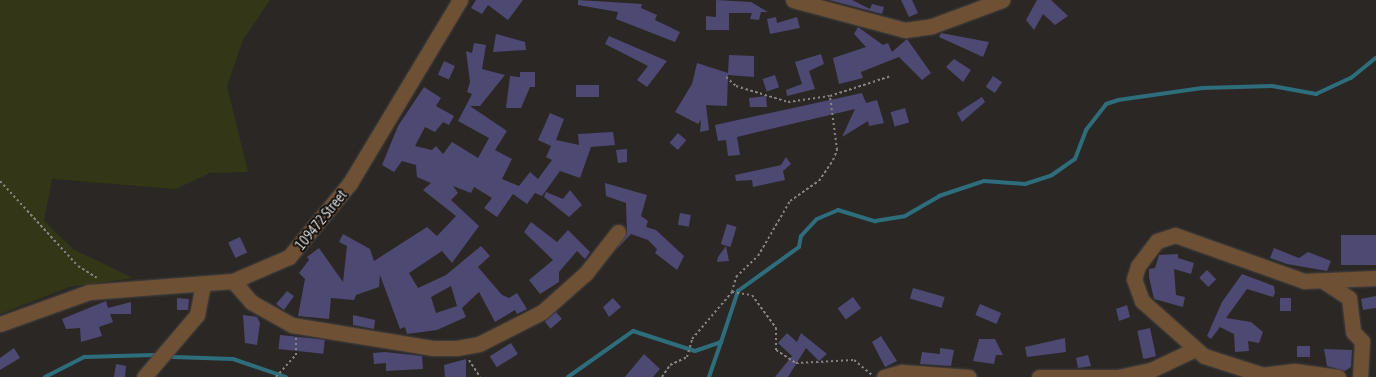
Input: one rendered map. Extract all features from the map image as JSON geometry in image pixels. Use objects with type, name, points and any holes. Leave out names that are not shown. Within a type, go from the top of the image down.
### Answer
[{"type":"street","name":"109472 Street","points":[[0,324],[68,298],[114,289],[203,286],[233,282],[289,257],[313,233],[350,183],[460,0]]},
{"type":"street","points":[[793,0],[905,30],[932,26],[1002,0]]},
{"type":"street","points":[[233,282],[268,314],[306,328],[432,348],[460,347],[479,344],[542,312],[586,273],[618,232]]},
{"type":"street","points":[[1338,377],[1320,372],[1243,372],[1195,349],[1168,328],[1136,290],[1138,266],[1157,242],[1187,236],[1290,278],[1326,283],[1376,278]]},
{"type":"street","points":[[1326,283],[1349,298],[1353,332],[1362,342],[1360,377]]},
{"type":"street","points":[[149,374],[197,315],[203,286]]},
{"type":"street","points":[[1039,377],[1118,377],[1151,370],[1195,349]]},
{"type":"street","points":[[884,377],[902,372],[969,377]]},
{"type":"path","points":[[726,77],[736,86],[788,102],[830,96],[891,76]]},
{"type":"path","points":[[662,377],[670,365],[687,357],[692,340],[732,292],[736,278],[758,256],[790,201],[819,181],[833,160],[837,150],[830,96]]},
{"type":"path","points":[[0,181],[78,266],[114,289]]},
{"type":"path","points":[[732,292],[740,296],[752,295],[776,328],[776,350],[796,363],[854,360],[874,377]]},
{"type":"path","points":[[276,377],[296,355],[296,336],[306,328]]},
{"type":"path","points":[[460,347],[480,377]]},
{"type":"green space","points":[[0,0],[270,0],[243,40],[227,86],[248,172],[210,173],[176,189],[52,179],[44,221],[73,249],[133,278],[69,287],[0,314]]},
{"type":"building","points":[[476,0],[523,0],[508,20],[488,5],[482,14],[471,8]]},
{"type":"building","points":[[578,0],[642,4],[641,8],[657,15],[655,20],[680,32],[675,42],[616,19],[618,12],[578,5]]},
{"type":"building","points":[[716,0],[751,2],[768,12],[761,12],[759,20],[750,19],[752,13],[729,13],[729,30],[706,30],[706,16],[716,17]]},
{"type":"building","points":[[829,0],[852,0],[870,9],[872,4],[884,7],[882,14]]},
{"type":"building","points":[[901,0],[912,0],[918,13],[909,17]]},
{"type":"building","points":[[1037,0],[1051,0],[1068,16],[1055,25],[1043,14],[1034,30],[1026,20]]},
{"type":"building","points":[[776,17],[777,23],[797,17],[800,28],[770,34],[767,19]]},
{"type":"building","points":[[858,27],[883,45],[888,43],[892,52],[907,39],[931,73],[922,80],[899,57],[861,72],[863,78],[839,84],[833,58],[866,47],[854,34]]},
{"type":"building","points":[[941,33],[989,42],[983,57],[939,37]]},
{"type":"building","points":[[496,34],[525,42],[526,50],[493,52]]},
{"type":"building","points":[[609,36],[667,61],[647,87],[637,80],[648,66],[605,44]]},
{"type":"building","points":[[474,43],[486,45],[482,69],[505,75],[480,106],[470,106],[507,131],[495,150],[512,159],[502,179],[519,186],[530,172],[538,179],[552,160],[546,157],[551,146],[538,140],[550,113],[564,119],[556,140],[579,145],[578,134],[613,132],[615,145],[591,147],[580,178],[560,171],[542,196],[535,193],[527,204],[513,194],[497,217],[484,208],[492,198],[474,187],[471,193],[453,186],[458,193],[451,200],[479,226],[452,263],[442,251],[409,273],[418,288],[446,275],[481,246],[490,256],[478,267],[502,295],[509,298],[517,293],[527,309],[517,314],[515,310],[495,322],[479,292],[462,308],[466,317],[437,330],[407,334],[405,327],[400,329],[380,275],[379,287],[356,295],[354,300],[331,298],[329,319],[298,316],[305,279],[299,273],[309,260],[307,257],[319,248],[343,282],[347,246],[339,242],[343,234],[370,249],[374,261],[427,227],[437,236],[456,216],[423,190],[431,183],[417,177],[416,165],[402,161],[394,172],[382,165],[398,126],[424,87],[441,98],[436,106],[454,116],[449,125],[443,122],[435,132],[425,127],[415,146],[432,150],[436,146],[443,154],[452,142],[478,158],[489,138],[458,121],[472,94],[467,92],[470,82],[466,51],[472,53]],"holes":[[[451,286],[457,306],[436,313],[431,297]]]},
{"type":"building","points":[[821,54],[824,64],[809,71],[815,89],[787,96],[786,90],[802,84],[795,62]]},
{"type":"building","points":[[729,55],[754,56],[754,77],[728,75],[727,106],[706,105],[709,130],[700,132],[701,120],[698,124],[675,112],[692,84],[697,63],[728,73]]},
{"type":"building","points":[[954,59],[971,70],[963,82],[946,67]]},
{"type":"building","points":[[444,61],[455,66],[449,80],[438,75]]},
{"type":"building","points":[[520,72],[535,72],[535,87],[530,87],[521,108],[506,108],[510,76],[520,77]]},
{"type":"building","points":[[775,75],[779,87],[767,91],[763,79]]},
{"type":"building","points":[[993,76],[1002,82],[995,93],[986,87]]},
{"type":"building","points":[[576,85],[599,85],[599,97],[576,97]]},
{"type":"building","points":[[862,93],[866,103],[877,100],[884,123],[869,126],[868,121],[842,137],[855,109],[737,137],[740,155],[728,156],[726,140],[718,141],[715,125]]},
{"type":"building","points":[[766,96],[767,107],[750,107],[749,98]]},
{"type":"building","points":[[982,97],[985,102],[962,122],[957,113]]},
{"type":"building","points":[[905,108],[909,122],[895,127],[891,112]]},
{"type":"building","points":[[678,133],[686,140],[678,150],[669,143]]},
{"type":"building","points":[[627,149],[627,162],[618,163],[616,150]]},
{"type":"building","points":[[786,157],[791,164],[783,171],[785,180],[753,187],[752,180],[736,181],[735,175],[781,165]]},
{"type":"building","points":[[605,183],[647,195],[641,216],[648,221],[646,227],[656,230],[684,256],[677,270],[655,253],[657,249],[648,240],[631,234],[615,251],[627,234],[626,203],[606,196]]},
{"type":"building","points":[[570,190],[582,205],[569,217],[544,197],[546,192],[563,199]]},
{"type":"building","points":[[680,213],[691,215],[689,227],[678,225]]},
{"type":"building","points":[[531,222],[557,242],[568,230],[590,252],[585,259],[577,251],[559,272],[559,282],[540,294],[529,280],[553,260],[524,232]]},
{"type":"building","points":[[727,224],[737,227],[730,247],[721,244]]},
{"type":"building","points":[[1341,235],[1376,235],[1376,265],[1341,265]]},
{"type":"building","points":[[240,237],[247,252],[235,258],[228,242]]},
{"type":"building","points":[[726,246],[729,261],[717,262],[718,257]]},
{"type":"building","points":[[1274,248],[1299,258],[1308,252],[1331,261],[1327,271],[1287,264],[1270,258]]},
{"type":"building","points":[[1178,254],[1178,258],[1194,263],[1191,274],[1174,269],[1176,295],[1185,297],[1183,307],[1154,299],[1149,277],[1149,269],[1155,268],[1159,255]]},
{"type":"building","points":[[1207,270],[1216,279],[1208,287],[1199,278]]},
{"type":"building","points":[[1242,274],[1274,286],[1275,293],[1273,297],[1247,289],[1226,318],[1251,322],[1263,332],[1259,343],[1248,341],[1249,351],[1235,352],[1234,334],[1220,327],[1211,339],[1207,336],[1222,302]]},
{"type":"building","points":[[913,288],[945,297],[942,308],[910,299]]},
{"type":"building","points":[[287,291],[294,296],[284,310],[276,304]]},
{"type":"building","points":[[1376,296],[1376,308],[1363,310],[1361,299]]},
{"type":"building","points":[[853,297],[861,308],[846,319],[838,308]]},
{"type":"building","points":[[177,298],[189,299],[188,310],[177,310]]},
{"type":"building","points":[[613,298],[621,307],[609,317],[603,307]]},
{"type":"building","points":[[1280,298],[1291,298],[1291,311],[1280,311]]},
{"type":"building","points":[[106,301],[108,308],[131,302],[131,314],[110,314],[113,322],[99,327],[102,336],[81,342],[80,328],[66,329],[62,319]]},
{"type":"building","points":[[980,304],[1001,313],[996,324],[975,315]]},
{"type":"building","points":[[1127,305],[1130,317],[1119,321],[1116,309]]},
{"type":"building","points":[[556,312],[562,319],[551,329],[545,322]]},
{"type":"building","points":[[243,315],[257,317],[260,323],[257,345],[245,343]]},
{"type":"building","points":[[353,315],[375,320],[374,329],[353,325]]},
{"type":"building","points":[[1150,328],[1156,356],[1143,359],[1137,331]]},
{"type":"building","points":[[787,333],[797,342],[801,333],[827,354],[819,361],[806,348],[788,377],[775,377],[792,356],[778,343]]},
{"type":"building","points":[[280,335],[325,340],[323,354],[279,349]]},
{"type":"building","points":[[881,336],[897,361],[885,367],[872,342]]},
{"type":"building","points":[[1065,338],[1066,352],[1027,357],[1025,347]]},
{"type":"building","points":[[979,339],[995,339],[1003,355],[996,355],[994,364],[973,361]]},
{"type":"building","points":[[511,343],[518,354],[497,367],[490,356]]},
{"type":"building","points":[[1297,346],[1310,346],[1310,357],[1297,357]]},
{"type":"building","points":[[14,348],[20,358],[0,370],[0,358]]},
{"type":"building","points":[[940,348],[954,350],[951,366],[920,364],[922,352],[940,354]]},
{"type":"building","points":[[1324,349],[1352,350],[1351,367],[1345,371],[1327,366]]},
{"type":"building","points":[[385,352],[422,356],[423,369],[386,371],[386,363],[374,364],[373,353]]},
{"type":"building","points":[[644,354],[660,369],[653,377],[625,377]]},
{"type":"building","points":[[1088,355],[1091,366],[1078,368],[1076,358]]},
{"type":"building","points":[[466,359],[466,377],[445,377],[444,365]]},
{"type":"building","points":[[116,364],[126,366],[125,377],[114,377]]},
{"type":"waterway","points":[[568,377],[633,331],[695,351],[721,342],[738,291],[799,247],[801,236],[817,219],[838,210],[875,221],[905,216],[939,196],[984,181],[1025,184],[1052,175],[1075,159],[1086,130],[1106,104],[1118,100],[1202,88],[1272,86],[1316,94],[1351,78],[1376,58]]},
{"type":"waterway","points":[[709,377],[721,342]]},
{"type":"waterway","points":[[45,377],[84,357],[154,355]]},
{"type":"waterway","points":[[173,357],[233,359],[286,377]]}]
